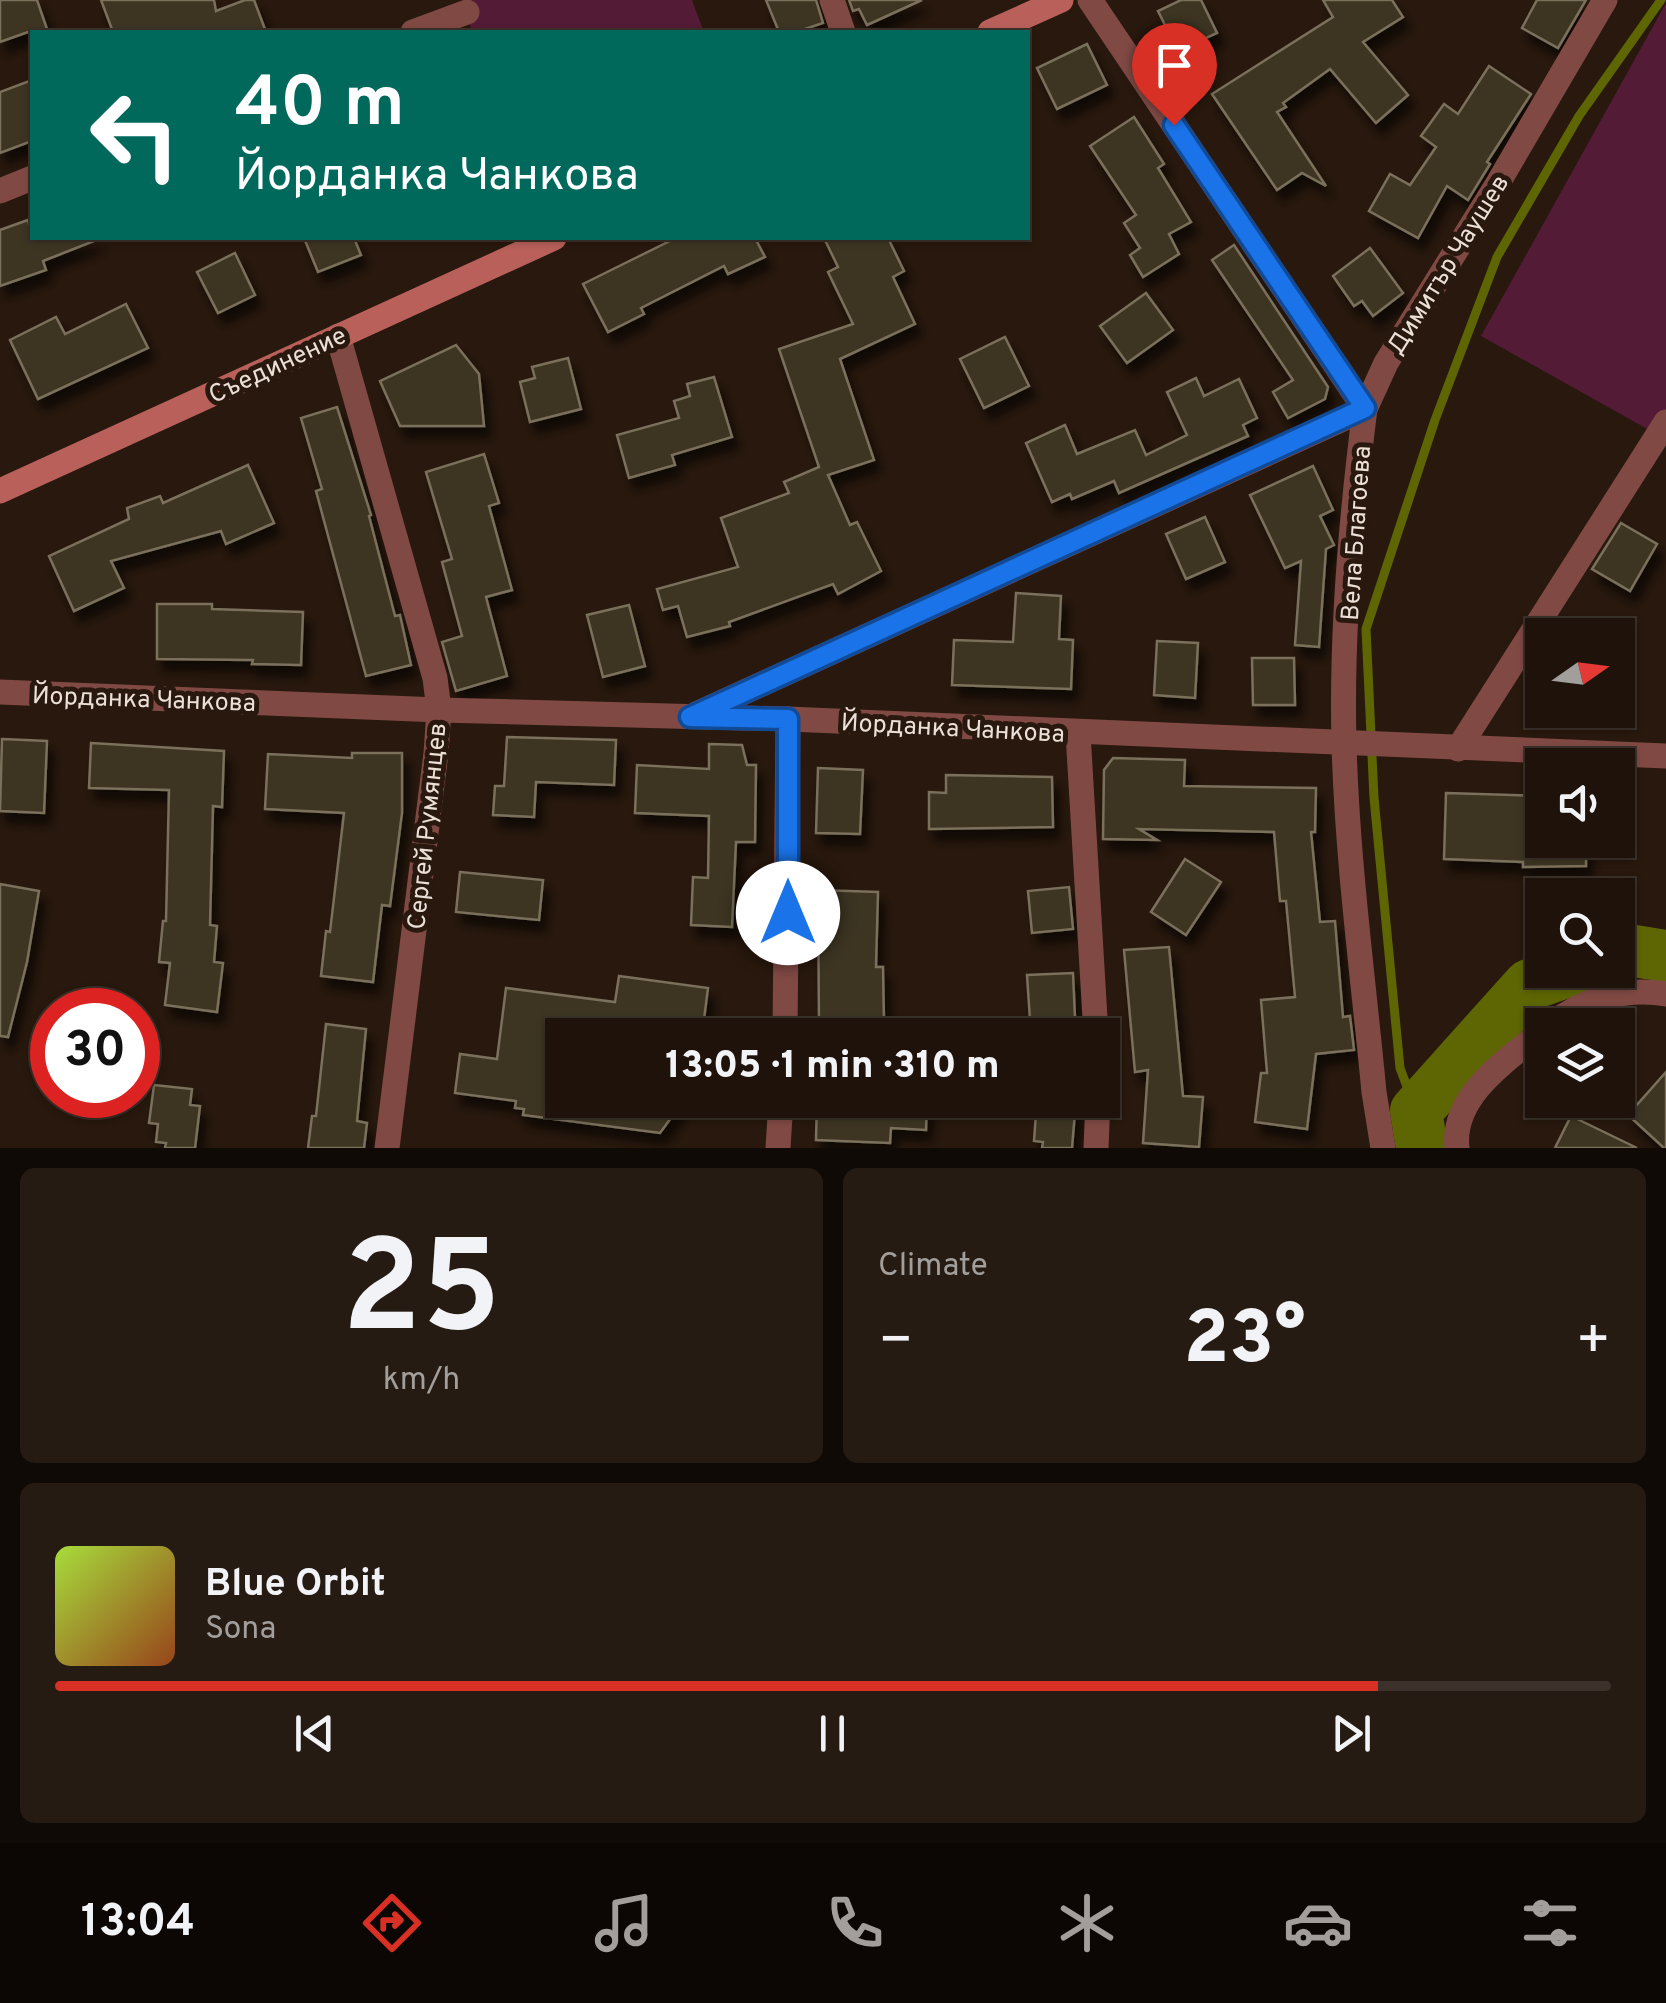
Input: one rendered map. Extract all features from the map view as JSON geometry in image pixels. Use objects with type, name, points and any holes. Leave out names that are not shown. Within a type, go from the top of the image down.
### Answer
[{"type":"street","points":[[832,0],[842,30]]},
{"type":"street","points":[[994,30],[1061,0]]},
{"type":"street","name":"Вела Благоева","points":[[1090,0],[1365,408],[1354,502],[1344,678],[1354,745],[1369,1038],[1383,1148]]},
{"type":"street","name":"Димитър Чаушев","points":[[1365,408],[1386,363],[1605,0]]},
{"type":"street","points":[[419,30],[468,15]]},
{"type":"street","points":[[0,191],[30,179]]},
{"type":"street","name":"Съединение","points":[[0,492],[543,240]]},
{"type":"street","name":"Сергей Румянцев","points":[[338,336],[435,678],[439,710],[387,1148]]},
{"type":"street","points":[[690,717],[1365,408]]},
{"type":"street","points":[[1458,749],[1666,422]]},
{"type":"street","name":"Йорданка Чанкова","points":[[0,692],[788,719],[1666,756]]},
{"type":"street","points":[[784,1018],[788,719]]},
{"type":"street","points":[[1078,733],[1095,1018]]},
{"type":"street","points":[[1580,1008],[1614,995],[1645,990],[1666,994]]},
{"type":"street","points":[[1456,1148],[1461,1117],[1475,1091],[1525,1047]]},
{"type":"street","points":[[778,1148],[780,1118]]},
{"type":"street","points":[[1096,1148],[1097,1118]]},
{"type":"shaded area","points":[[462,0],[692,0],[703,30],[471,30]]},
{"type":"shaded area","points":[[1666,3],[1666,422],[1658,435],[1481,336]]},
{"type":"building","points":[[0,0],[37,0],[47,30],[30,30],[0,42]]},
{"type":"building","points":[[101,0],[214,0],[216,11],[254,0],[265,30],[112,30]]},
{"type":"building","points":[[766,0],[816,0],[823,23],[802,30],[778,30]]},
{"type":"building","points":[[849,0],[922,0],[867,25],[859,9],[853,11]]},
{"type":"building","points":[[1181,0],[1201,0],[1217,33],[1178,51],[1158,11]]},
{"type":"building","points":[[1323,0],[1392,0],[1403,17],[1363,42],[1408,95],[1376,123],[1330,69],[1283,103],[1286,107],[1277,112],[1326,186],[1302,173],[1277,190],[1212,94],[1333,17]]},
{"type":"building","points":[[1537,0],[1586,0],[1558,48],[1522,28]]},
{"type":"building","points":[[1087,44],[1107,85],[1057,109],[1037,68]]},
{"type":"building","points":[[1489,66],[1531,94],[1487,162],[1490,164],[1468,200],[1447,186],[1418,238],[1369,211],[1390,174],[1410,185],[1436,147],[1421,136],[1444,104],[1458,114]]},
{"type":"building","points":[[30,81],[30,142],[0,153],[0,92]]},
{"type":"building","points":[[1134,117],[1164,164],[1158,168],[1191,222],[1169,234],[1179,254],[1143,277],[1130,255],[1140,248],[1124,223],[1136,215],[1090,146]]},
{"type":"building","points":[[28,220],[30,240],[96,240],[43,261],[46,270],[0,286],[0,230]]},
{"type":"building","points":[[305,240],[355,240],[361,255],[318,272]]},
{"type":"building","points":[[672,240],[756,240],[765,257],[728,274],[724,266],[641,308],[644,314],[608,332],[583,284]]},
{"type":"building","points":[[825,240],[889,240],[904,271],[893,277],[915,324],[840,359],[874,460],[828,475],[850,525],[857,522],[881,571],[838,594],[833,584],[729,622],[730,626],[687,637],[678,606],[663,610],[657,589],[738,567],[721,518],[789,493],[784,482],[819,467],[779,349],[853,324],[828,272],[838,267]]},
{"type":"building","points":[[1234,245],[1328,387],[1325,399],[1288,418],[1273,392],[1293,380],[1212,260]]},
{"type":"building","points":[[1370,248],[1403,293],[1373,316],[1362,301],[1354,306],[1333,276]]},
{"type":"building","points":[[235,253],[255,295],[218,313],[197,272]]},
{"type":"building","points":[[1146,293],[1173,330],[1127,363],[1100,326]]},
{"type":"building","points":[[126,304],[148,348],[38,399],[10,340],[56,317],[65,334]]},
{"type":"building","points":[[1005,337],[1029,386],[984,408],[960,359]]},
{"type":"building","points":[[456,345],[479,374],[484,426],[400,426],[380,381]]},
{"type":"building","points":[[568,358],[581,409],[530,422],[520,382],[535,378],[532,367]]},
{"type":"building","points":[[714,377],[732,437],[672,455],[675,465],[629,478],[617,435],[679,418],[674,401],[690,396],[687,384]]},
{"type":"building","points":[[1196,378],[1204,396],[1239,379],[1257,418],[1243,425],[1248,436],[1119,493],[1114,481],[1072,499],[1070,494],[1052,502],[1026,443],[1065,425],[1077,454],[1135,430],[1146,455],[1187,435],[1167,392]]},
{"type":"building","points":[[337,407],[371,515],[395,616],[400,615],[411,665],[366,676],[316,491],[322,489],[301,418]]},
{"type":"building","points":[[484,454],[499,503],[489,506],[512,590],[486,597],[507,676],[456,691],[442,642],[462,636],[442,562],[452,559],[426,472]]},
{"type":"building","points":[[248,465],[274,523],[226,544],[221,531],[111,561],[124,588],[74,611],[49,556],[129,519],[127,508],[160,496],[163,503]]},
{"type":"building","points":[[1313,466],[1333,510],[1320,516],[1334,545],[1326,549],[1319,647],[1295,645],[1301,561],[1285,568],[1250,495]]},
{"type":"building","points":[[1205,517],[1225,562],[1186,579],[1166,534]]},
{"type":"building","points":[[1621,523],[1657,544],[1630,591],[1592,569]]},
{"type":"building","points":[[1016,593],[1061,596],[1059,639],[1073,640],[1071,689],[952,685],[954,640],[1013,642]]},
{"type":"building","points":[[157,604],[212,604],[212,609],[303,612],[301,665],[157,659]]},
{"type":"building","points":[[629,605],[645,666],[603,677],[587,615]]},
{"type":"building","points":[[1157,641],[1198,643],[1195,698],[1154,695]]},
{"type":"building","points":[[1252,658],[1294,658],[1295,705],[1253,705]]},
{"type":"building","points":[[507,737],[616,740],[614,785],[536,782],[534,817],[493,815],[495,786],[504,786]]},
{"type":"building","points":[[2,739],[47,741],[44,813],[0,811]]},
{"type":"building","points":[[91,743],[224,751],[222,807],[213,806],[210,925],[217,926],[214,962],[223,963],[217,1012],[165,1005],[170,963],[159,962],[166,921],[169,790],[89,788]]},
{"type":"building","points":[[709,744],[742,745],[747,765],[756,765],[755,842],[736,842],[732,927],[691,925],[693,877],[708,878],[709,816],[635,813],[637,765],[709,769]]},
{"type":"building","points":[[352,753],[402,753],[402,813],[390,906],[382,905],[373,982],[321,976],[344,813],[265,809],[268,754],[352,758]]},
{"type":"building","points":[[1113,758],[1185,760],[1184,786],[1316,788],[1315,832],[1311,832],[1320,922],[1335,921],[1343,1017],[1350,1016],[1354,1050],[1316,1054],[1307,1129],[1255,1122],[1261,1073],[1267,1073],[1261,1000],[1295,997],[1286,901],[1280,901],[1274,832],[1139,829],[1157,840],[1103,839],[1104,770]]},
{"type":"building","points":[[818,768],[863,770],[860,834],[816,833]]},
{"type":"building","points":[[946,775],[1052,777],[1053,827],[929,829],[929,792],[946,793]]},
{"type":"building","points":[[1446,793],[1525,795],[1525,858],[1586,858],[1586,866],[1523,867],[1523,862],[1444,859]]},
{"type":"building","points":[[1185,859],[1221,882],[1186,935],[1151,912]]},
{"type":"building","points":[[460,872],[543,880],[539,920],[456,912]]},
{"type":"building","points":[[0,884],[39,891],[27,962],[8,1037],[0,1036]]},
{"type":"building","points":[[1069,887],[1073,929],[1032,933],[1028,891]]},
{"type":"building","points":[[818,890],[878,892],[876,967],[883,967],[884,1018],[819,1018]]},
{"type":"building","points":[[1169,947],[1183,1096],[1203,1097],[1199,1147],[1143,1143],[1148,1070],[1135,1072],[1124,950]]},
{"type":"building","points":[[1073,973],[1075,1018],[1030,1018],[1027,975]]},
{"type":"building","points":[[619,976],[708,988],[704,1018],[545,1018],[545,1118],[523,1115],[524,1109],[515,1108],[516,1101],[455,1093],[460,1054],[497,1059],[506,988],[615,1002]]},
{"type":"building","points":[[326,1024],[366,1029],[357,1121],[367,1123],[364,1148],[308,1148],[312,1116],[316,1116]]},
{"type":"building","points":[[1666,1072],[1666,1148],[1631,1118],[1635,1118],[1635,1107]]},
{"type":"building","points":[[160,1086],[192,1089],[190,1105],[200,1106],[195,1148],[165,1148],[166,1143],[156,1142],[158,1124],[149,1123],[150,1118],[160,1118]]},
{"type":"building","points":[[546,1118],[671,1118],[660,1133]]},
{"type":"building","points":[[817,1118],[926,1118],[926,1130],[891,1128],[890,1143],[816,1140]]},
{"type":"building","points":[[1036,1118],[1074,1118],[1072,1148],[1042,1148],[1043,1142],[1034,1141]]},
{"type":"building","points":[[1570,1118],[1575,1118],[1637,1148],[1555,1148]]},
{"type":"waterway","points":[[1416,1111],[1400,1068],[1374,798],[1366,629],[1435,420],[1497,257],[1579,116],[1661,0]]},
{"type":"waterway","points":[[1635,951],[1666,956]]},
{"type":"waterway","points":[[1422,1148],[1416,1111],[1526,988]]},
{"type":"route","points":[[788,913],[788,719],[690,717],[1365,408],[1174,125]]}]
